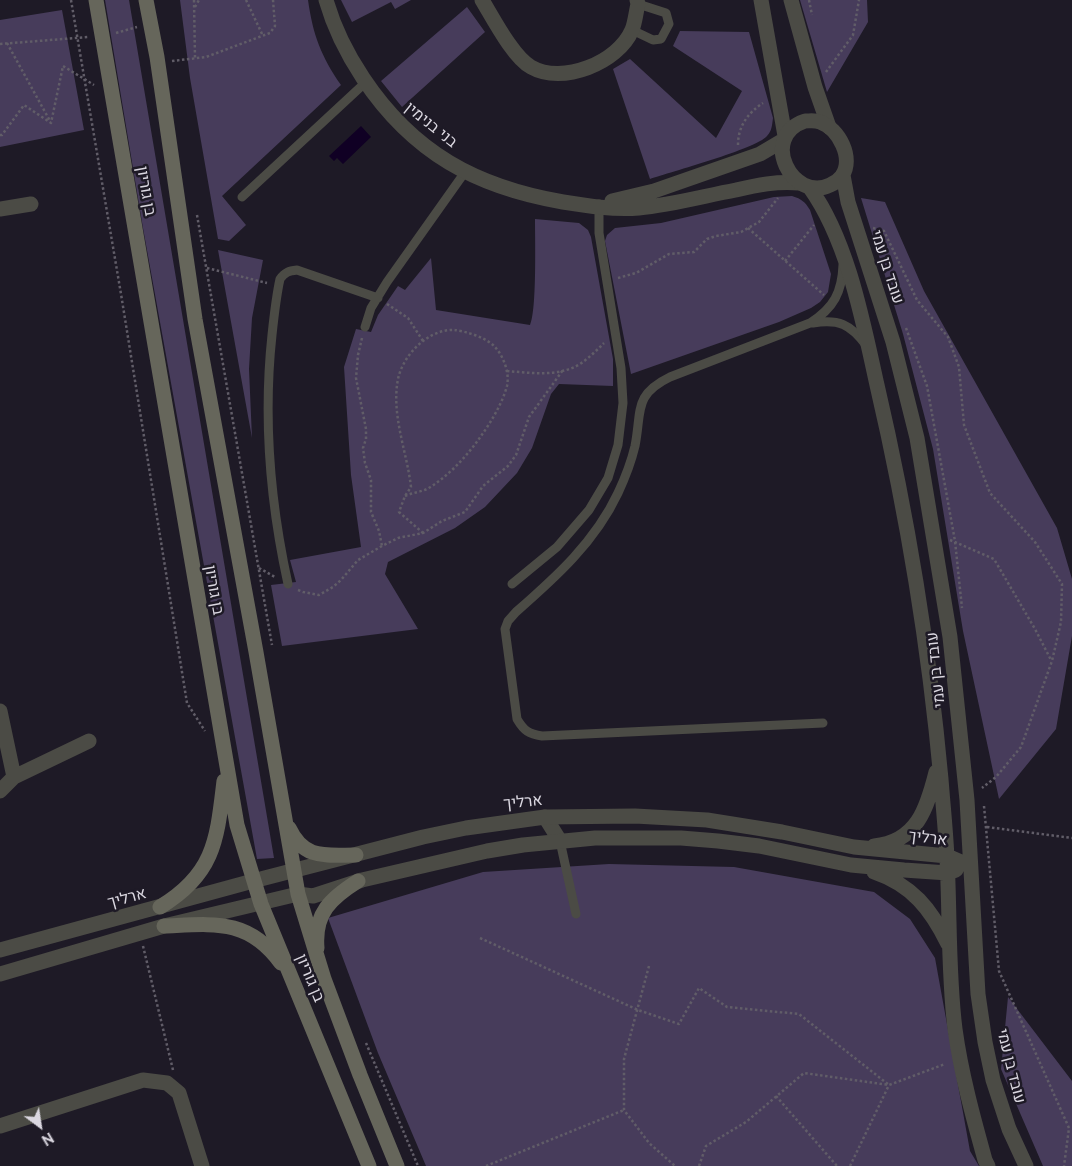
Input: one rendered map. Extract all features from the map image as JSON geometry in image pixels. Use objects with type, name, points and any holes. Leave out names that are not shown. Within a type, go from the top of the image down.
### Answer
[{"type":"main road","name":"בן גוריון","points":[[96,0],[237,825],[261,904],[369,1166]]},
{"type":"main road","name":"בן גוריון","points":[[146,0],[158,67],[195,319],[253,633],[293,871],[318,962],[360,1075],[397,1166]]},
{"type":"main road","points":[[160,907],[181,893],[193,881],[208,860],[218,828],[226,764]]},
{"type":"main road","points":[[284,818],[291,833],[306,850],[327,855],[356,855]]},
{"type":"main road","points":[[318,962],[316,944],[319,923],[324,909],[340,892],[358,881]]},
{"type":"main road","points":[[164,926],[211,924],[228,925],[242,930],[255,937],[267,947],[291,978]]},
{"type":"street","name":"בני בנימין","points":[[326,0],[331,18],[343,44],[366,82],[390,114],[415,139],[436,156],[492,184],[523,194],[576,204],[639,208],[771,182],[800,184]]},
{"type":"street","points":[[482,0],[520,59],[532,68],[549,74],[564,74],[578,71],[601,62],[619,48],[632,30],[637,2]]},
{"type":"street","points":[[760,0],[778,95],[784,138],[783,158],[786,166],[800,184],[825,188],[838,181],[843,175],[846,165],[843,144],[829,127],[822,122],[805,121],[790,129],[784,138]]},
{"type":"street","points":[[791,0],[814,87],[829,127]]},
{"type":"street","name":"בני בנימין","points":[[599,205],[641,195],[739,162],[760,154],[784,138]]},
{"type":"street","name":"עובד בן עמי","points":[[843,175],[848,202],[892,342],[917,438],[950,637],[967,800],[978,994],[985,1042],[1009,1129],[1026,1166]]},
{"type":"street","name":"עובד בן עמי","points":[[800,184],[825,211],[844,258],[858,305],[888,432],[926,651],[939,761],[947,856],[955,1029],[970,1106],[988,1166]]},
{"type":"street","points":[[0,209],[31,204]]},
{"type":"street","points":[[0,712],[14,777]]},
{"type":"street","points":[[0,791],[14,777],[89,741]]},
{"type":"street","points":[[859,848],[881,846],[894,841],[906,834],[917,824],[928,803],[939,761]]},
{"type":"street","name":"ארליך","points":[[0,950],[253,881],[466,828],[545,817],[635,816],[707,820],[782,832],[859,848],[947,856],[970,866]]},
{"type":"street","points":[[545,817],[560,841]]},
{"type":"street","name":"ארליך","points":[[0,974],[164,926],[298,894],[313,896],[358,881],[466,855],[522,845],[595,838],[639,837],[700,840],[759,846],[851,864],[904,870],[948,873],[970,866]]},
{"type":"street","points":[[851,864],[884,876],[912,892],[924,903],[933,916],[950,947]]},
{"type":"street","points":[[0,1126],[143,1080],[167,1083],[179,1093],[202,1166]]},
{"type":"lane","points":[[632,30],[653,40],[661,39],[669,24],[666,13],[637,2]]},
{"type":"lane","points":[[242,197],[366,82]]},
{"type":"lane","points":[[364,327],[371,308],[402,259],[465,172]]},
{"type":"lane","points":[[512,584],[557,547],[589,510],[608,478],[618,445],[624,403],[622,368],[599,233],[599,205]]},
{"type":"lane","points":[[823,723],[542,736],[530,734],[522,728],[517,720],[505,629],[508,621],[516,612],[573,560],[596,531],[617,495],[628,471],[635,447],[641,404],[646,394],[655,384],[810,323],[820,317],[833,303],[840,288],[844,258]]},
{"type":"lane","points":[[288,584],[273,503],[267,410],[268,369],[278,285],[284,273],[297,270],[378,298]]},
{"type":"lane","points":[[810,323],[827,320],[837,321],[855,332],[869,349]]},
{"type":"lane","points":[[560,841],[576,914]]},
{"type":"path","points":[[71,0],[187,703],[206,734]]},
{"type":"path","points":[[194,0],[195,58]]},
{"type":"path","points":[[194,8],[200,0]]},
{"type":"path","points":[[246,0],[262,36]]},
{"type":"path","points":[[168,62],[206,57],[270,33],[275,26],[272,0]]},
{"type":"path","points":[[824,75],[853,35],[859,0]]},
{"type":"path","points":[[0,44],[102,36]]},
{"type":"path","points":[[7,43],[51,123]]},
{"type":"path","points":[[51,123],[63,66],[112,96]]},
{"type":"path","points":[[739,162],[738,141],[745,120],[762,103],[778,95]]},
{"type":"path","points":[[0,135],[2,135],[24,105],[51,123]]},
{"type":"path","points":[[607,281],[636,273],[673,253],[694,252],[707,240],[716,236],[732,234],[748,228],[759,222],[800,184]]},
{"type":"path","points":[[196,209],[273,652]]},
{"type":"path","points":[[785,261],[825,211]]},
{"type":"path","points":[[872,227],[884,231],[917,300],[948,337],[959,368],[964,425],[990,493],[1035,542],[1062,584],[1061,622],[1052,661],[1020,747],[996,777],[967,800]]},
{"type":"path","points":[[748,228],[833,303]]},
{"type":"path","points":[[206,267],[278,285]]},
{"type":"path","points":[[378,298],[408,318],[423,341]]},
{"type":"path","points":[[364,327],[358,355],[356,378],[366,429],[366,440],[363,448],[365,463],[371,480],[371,512],[379,531],[382,546]]},
{"type":"path","points":[[405,496],[426,489],[448,472],[471,450],[488,426],[501,402],[507,385],[507,371],[502,358],[493,345],[468,333],[453,330],[435,335],[419,344],[407,359],[398,378],[396,406],[411,487],[405,496],[399,512],[423,533]]},
{"type":"path","points":[[507,371],[538,374],[563,370],[580,364],[615,332]]},
{"type":"path","points":[[259,568],[303,592],[319,595],[341,580],[358,560],[382,546],[398,538],[423,533],[442,521],[465,512],[483,486],[508,466],[516,455],[529,418],[563,370]]},
{"type":"path","points":[[934,534],[955,541],[994,559],[1052,661]]},
{"type":"path","points":[[983,798],[999,971],[1069,1128],[1064,1166]]},
{"type":"path","points":[[987,827],[1072,838]]},
{"type":"path","points":[[140,933],[179,1093]]},
{"type":"path","points":[[480,938],[638,1010],[679,1024],[699,988],[727,1007],[799,1014],[889,1085]]},
{"type":"path","points":[[649,966],[624,1059],[624,1110],[649,1143],[675,1166]]},
{"type":"path","points":[[365,1042],[418,1166]]},
{"type":"path","points":[[699,1166],[706,1146],[746,1122],[804,1073],[889,1085],[961,1058]]},
{"type":"path","points":[[850,1166],[889,1085]]},
{"type":"path","points":[[776,1096],[837,1166]]},
{"type":"path","points":[[486,1166],[624,1110]]},
{"type":"shaded area","points":[[105,0],[129,0],[274,858],[257,859],[143,228]]},
{"type":"shaded area","points":[[180,0],[308,0],[312,24],[319,45],[341,85],[222,196],[246,225],[229,241],[218,239],[190,78]]},
{"type":"shaded area","points":[[341,0],[411,0],[395,9],[391,2],[352,22]]},
{"type":"shaded area","points":[[800,0],[867,0],[868,22],[827,92]]},
{"type":"shaded area","points":[[467,7],[485,32],[402,107],[381,81]]},
{"type":"shaded area","points":[[62,10],[84,130],[0,147],[0,20]]},
{"type":"shaded area","points":[[680,31],[749,32],[773,118],[772,125],[767,136],[747,147],[650,179],[613,69],[630,59],[716,138],[742,91],[673,46]]},
{"type":"shaded area","points":[[361,126],[371,137],[343,164],[337,158],[334,161],[329,156]]},
{"type":"shaded area","points":[[792,196],[803,201],[810,210],[831,274],[828,292],[820,302],[779,322],[631,374],[605,241],[607,235],[615,228],[661,223],[774,197]]},
{"type":"shaded area","points":[[861,198],[885,202],[924,291],[1057,528],[1072,579],[1072,636],[1056,729],[999,799],[963,631],[933,449],[903,334]]},
{"type":"shaded area","points":[[535,219],[579,223],[588,230],[591,237],[613,359],[613,386],[559,384],[551,394],[532,448],[517,473],[485,507],[455,528],[388,562],[385,574],[418,629],[282,646],[271,585],[296,582],[290,560],[361,547],[351,475],[344,367],[356,329],[371,332],[378,315],[398,286],[405,290],[431,258],[436,310],[530,325],[535,290]]},
{"type":"shaded area","points":[[218,250],[263,260],[252,318],[249,369],[252,438]]},
{"type":"shaded area","points":[[609,864],[734,867],[874,892],[910,919],[935,958],[970,1151],[979,1166],[426,1166],[378,1053],[328,918],[483,872]]},
{"type":"shaded area","points":[[1008,997],[1072,1081],[1072,1166],[1043,1166],[1001,1069]]}]
